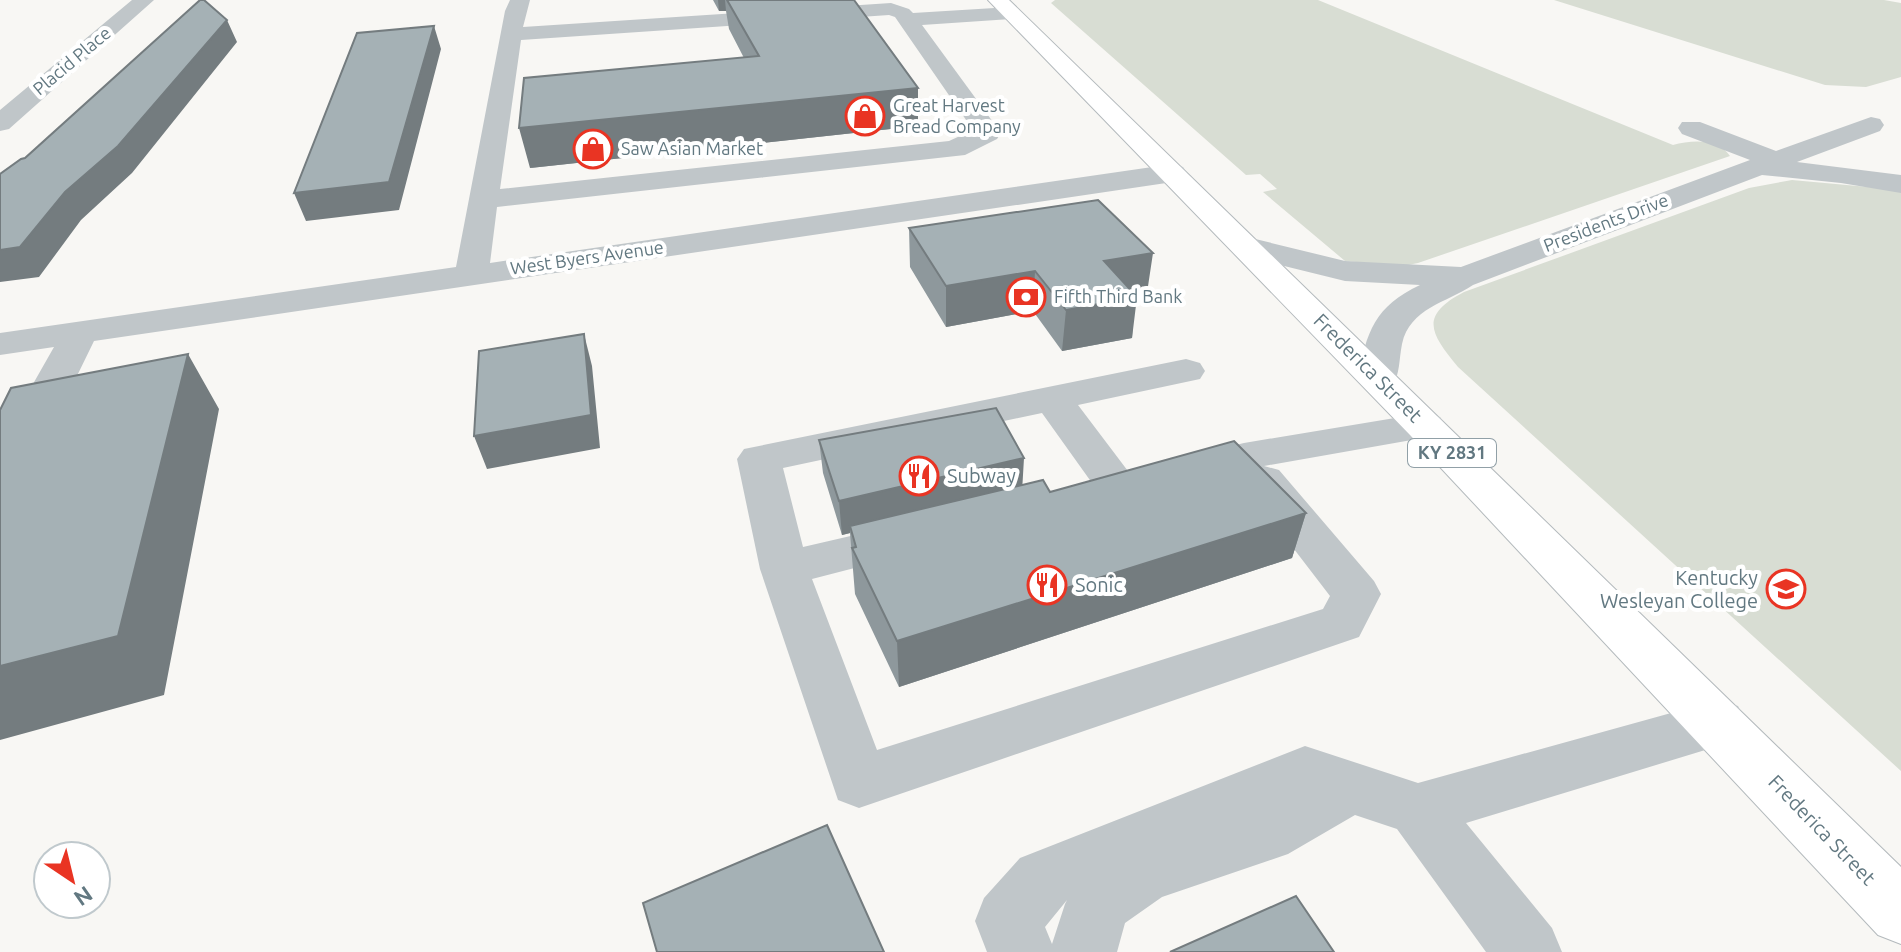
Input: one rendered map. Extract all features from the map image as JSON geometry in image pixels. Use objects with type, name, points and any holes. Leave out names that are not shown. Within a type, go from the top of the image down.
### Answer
[{"type":"main road","name":"Frederica Street","points":[[1004,7],[1425,426],[1901,912]]},
{"type":"street","name":"Placid Place","points":[[0,123],[144,0]]},
{"type":"street","points":[[471,275],[511,34],[520,0]]},
{"type":"street","points":[[908,20],[1004,7]]},
{"type":"street","points":[[483,200],[955,149],[988,133],[908,20],[902,13],[891,9],[511,34]]},
{"type":"street","points":[[1691,128],[1762,165]]},
{"type":"street","name":"Presidents Drive","points":[[1378,379],[1381,350],[1400,309],[1464,277],[1762,165],[1884,128]]},
{"type":"street","name":"Presidents Drive","points":[[1762,165],[1901,184]]},
{"type":"street","name":"West Byers Avenue","points":[[0,344],[1173,173]]},
{"type":"street","name":"Presidents Drive","points":[[1247,247],[1345,271],[1464,277]]},
{"type":"street","points":[[0,491],[18,448],[80,333]]},
{"type":"street","points":[[1043,400],[1186,371]]},
{"type":"street","points":[[1043,400],[1096,493],[1244,456],[1425,426]]},
{"type":"street","points":[[1043,400],[1032,422],[816,467],[768,498],[784,569],[859,782],[1341,623],[1356,594],[1244,456]]},
{"type":"street","points":[[784,569],[951,528]]},
{"type":"street","points":[[1418,810],[1718,723]]},
{"type":"street","points":[[1021,952],[1008,921],[1043,879],[1305,771],[1418,810],[1528,952]]},
{"type":"street","points":[[1083,952],[1098,904],[1142,874],[1266,834],[1350,787]]},
{"type":"shaded area","points":[[1055,0],[1318,0],[1673,145],[1712,143],[1730,156],[1418,263],[1403,266],[1345,261],[1263,192],[1277,189],[1260,174],[1246,175],[1051,3]]},
{"type":"shaded area","points":[[1554,0],[1884,0],[1901,3],[1901,77],[1866,87],[1825,85]]},
{"type":"shaded area","points":[[1792,180],[1901,190],[1901,771],[1458,367],[1441,345],[1434,326],[1440,309],[1464,292],[1749,188]]},
{"type":"building","points":[[200,0],[227,20],[118,146],[65,192],[20,247],[0,250],[0,174],[25,158]]},
{"type":"building","points":[[727,0],[854,0],[918,88],[519,128],[524,78],[759,56]]},
{"type":"building","points":[[434,26],[389,182],[294,193],[357,33]]},
{"type":"building","points":[[1098,200],[1153,253],[1104,261],[1137,297],[1066,310],[1035,271],[946,286],[909,228]]},
{"type":"building","points":[[584,334],[591,415],[474,436],[479,351]]},
{"type":"building","points":[[188,354],[118,636],[0,666],[0,410],[11,388]]},
{"type":"building","points":[[996,408],[1024,458],[839,501],[819,440]]},
{"type":"building","points":[[1234,441],[1306,513],[897,641],[852,548],[856,547],[850,526],[1043,480],[1050,492]]},
{"type":"building","points":[[827,825],[884,952],[657,952],[643,903]]},
{"type":"building","points":[[1296,896],[1334,952],[1170,952]]},
{"type":"place","name":"Great Harvest Bread Company","points":[[865,116]]},
{"type":"place","name":"Saw Asian Market","points":[[593,149]]},
{"type":"place","name":"Fifth Third Bank","points":[[1026,297]]},
{"type":"place","name":"Subway","points":[[919,476]]},
{"type":"place","name":"Sonic","points":[[1047,585]]},
{"type":"place","name":"Kentucky Wesleyan College","points":[[1786,589]]}]
